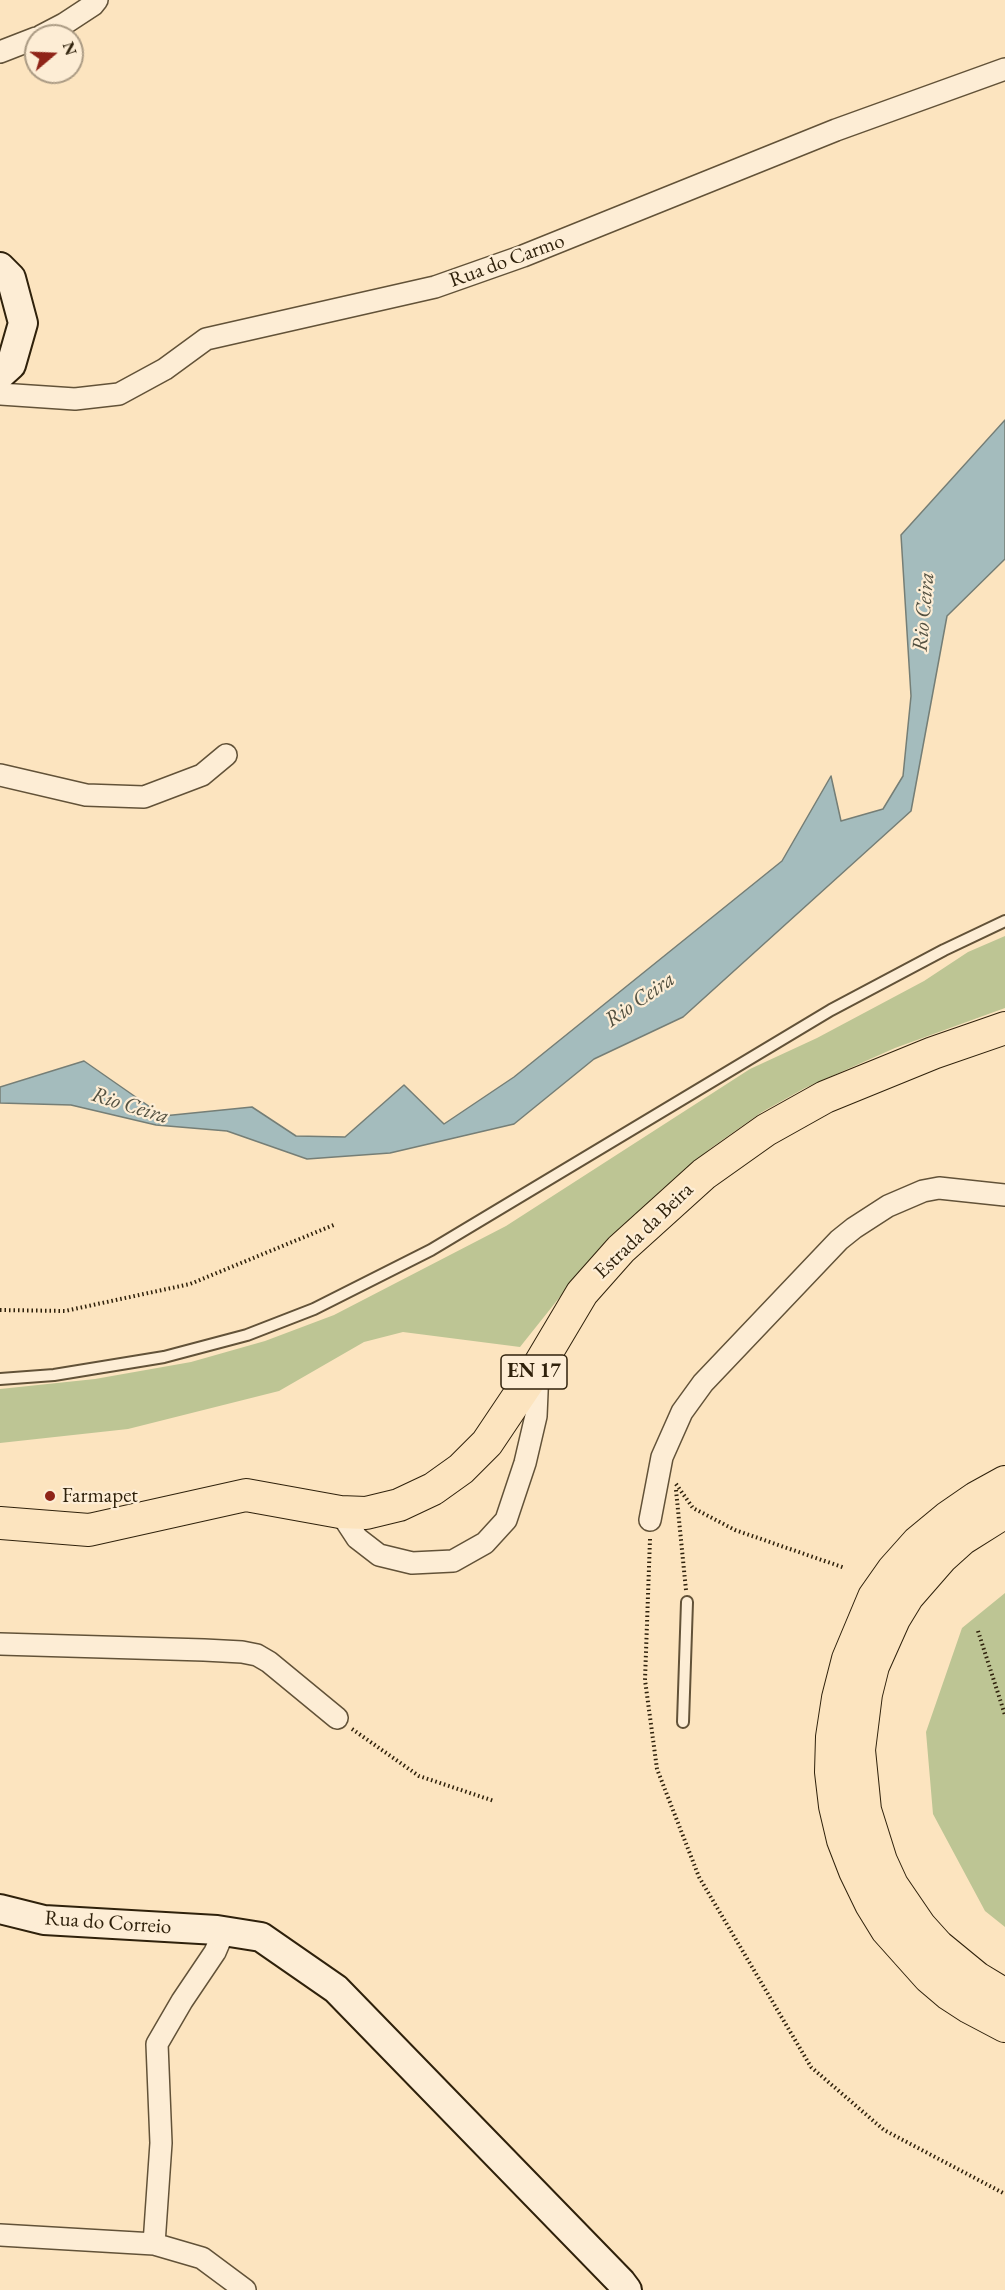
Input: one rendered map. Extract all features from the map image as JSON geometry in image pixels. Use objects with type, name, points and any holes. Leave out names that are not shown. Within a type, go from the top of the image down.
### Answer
[{"type":"main road","name":"Estrada da Beira","points":[[0,1523],[89,1530],[246,1495],[340,1512],[366,1513],[399,1505],[433,1489],[461,1468],[486,1443],[538,1367],[582,1293],[621,1248],[704,1174],[766,1130],[825,1096],[933,1053],[1005,1028]]},
{"type":"main road","points":[[1005,1482],[956,1512],[918,1542],[893,1570],[874,1597],[848,1659],[838,1698],[832,1737],[831,1772],[835,1806],[843,1840],[859,1880],[887,1930],[929,1977],[949,1994],[1005,2026]]},
{"type":"main road","points":[[1005,1512],[962,1539],[942,1557],[898,1611],[873,1666],[866,1694],[859,1750],[865,1810],[881,1862],[892,1886],[920,1926],[938,1946],[977,1978],[1005,1995]]},
{"type":"street","points":[[61,24],[93,5],[97,0]]},
{"type":"street","points":[[0,52],[24,43]]},
{"type":"street","name":"Rua do Carmo","points":[[0,394],[75,399],[119,394],[165,369],[206,339],[435,287],[522,256],[836,130],[1005,69]]},
{"type":"street","points":[[0,267],[11,278],[23,322],[11,364],[0,375]]},
{"type":"street","points":[[0,775],[86,795],[144,798],[202,775],[226,755]]},
{"type":"street","points":[[650,1520],[662,1456],[682,1412],[703,1383],[826,1252],[854,1228],[888,1206],[923,1191],[939,1188],[1005,1195]]},
{"type":"street","points":[[340,1512],[357,1538],[379,1555],[412,1563],[453,1561],[485,1543],[506,1520],[525,1463],[536,1416],[538,1367]]},
{"type":"street","points":[[0,1644],[250,1653],[269,1662],[337,1718]]},
{"type":"street","name":"Rua do Correio","points":[[0,1909],[44,1920],[220,1931],[261,1937],[336,1989],[627,2290]]},
{"type":"street","points":[[154,2244],[161,2143],[157,2044],[215,1952],[220,1931]]},
{"type":"street","points":[[0,2235],[154,2244],[202,2258],[245,2290]]},
{"type":"lane","points":[[0,1379],[63,1374],[164,1357],[247,1335],[314,1309],[393,1271],[461,1233],[841,1005],[944,950],[1005,921]]},
{"type":"lane","points":[[683,1722],[687,1602]]},
{"type":"path","points":[[0,1311],[65,1311],[190,1284],[336,1224]]},
{"type":"path","points":[[662,1456],[676,1485],[693,1508],[735,1530],[845,1568]]},
{"type":"path","points":[[676,1485],[687,1602]]},
{"type":"path","points":[[650,1520],[645,1680],[657,1769],[699,1877],[811,2067],[884,2130],[1005,2194]]},
{"type":"path","points":[[978,1631],[1005,1715]]},
{"type":"path","points":[[337,1718],[419,1776],[494,1801]]},
{"type":"green space","points":[[1005,936],[1005,1008],[895,1048],[805,1088],[762,1112],[711,1148],[659,1192],[567,1288],[520,1347],[403,1332],[364,1342],[279,1391],[128,1429],[0,1443],[0,1389],[95,1379],[191,1362],[265,1341],[334,1315],[506,1226],[750,1069],[817,1038],[924,981],[968,952]]},
{"type":"green space","points":[[1005,1593],[1005,1927],[985,1911],[933,1814],[926,1732],[962,1628]]},
{"type":"water","name":"Rio Ceira","points":[[1005,420],[1005,559],[947,616],[911,811],[683,1017],[594,1059],[514,1124],[390,1153],[307,1159],[227,1131],[156,1125],[71,1105],[0,1103],[0,1087],[84,1061],[163,1116],[252,1107],[296,1136],[345,1137],[404,1085],[444,1124],[514,1077],[782,861],[831,776],[841,821],[883,809],[903,776],[911,696],[901,535]]},
{"type":"place","name":"Farmapet","points":[[50,1496]]}]
